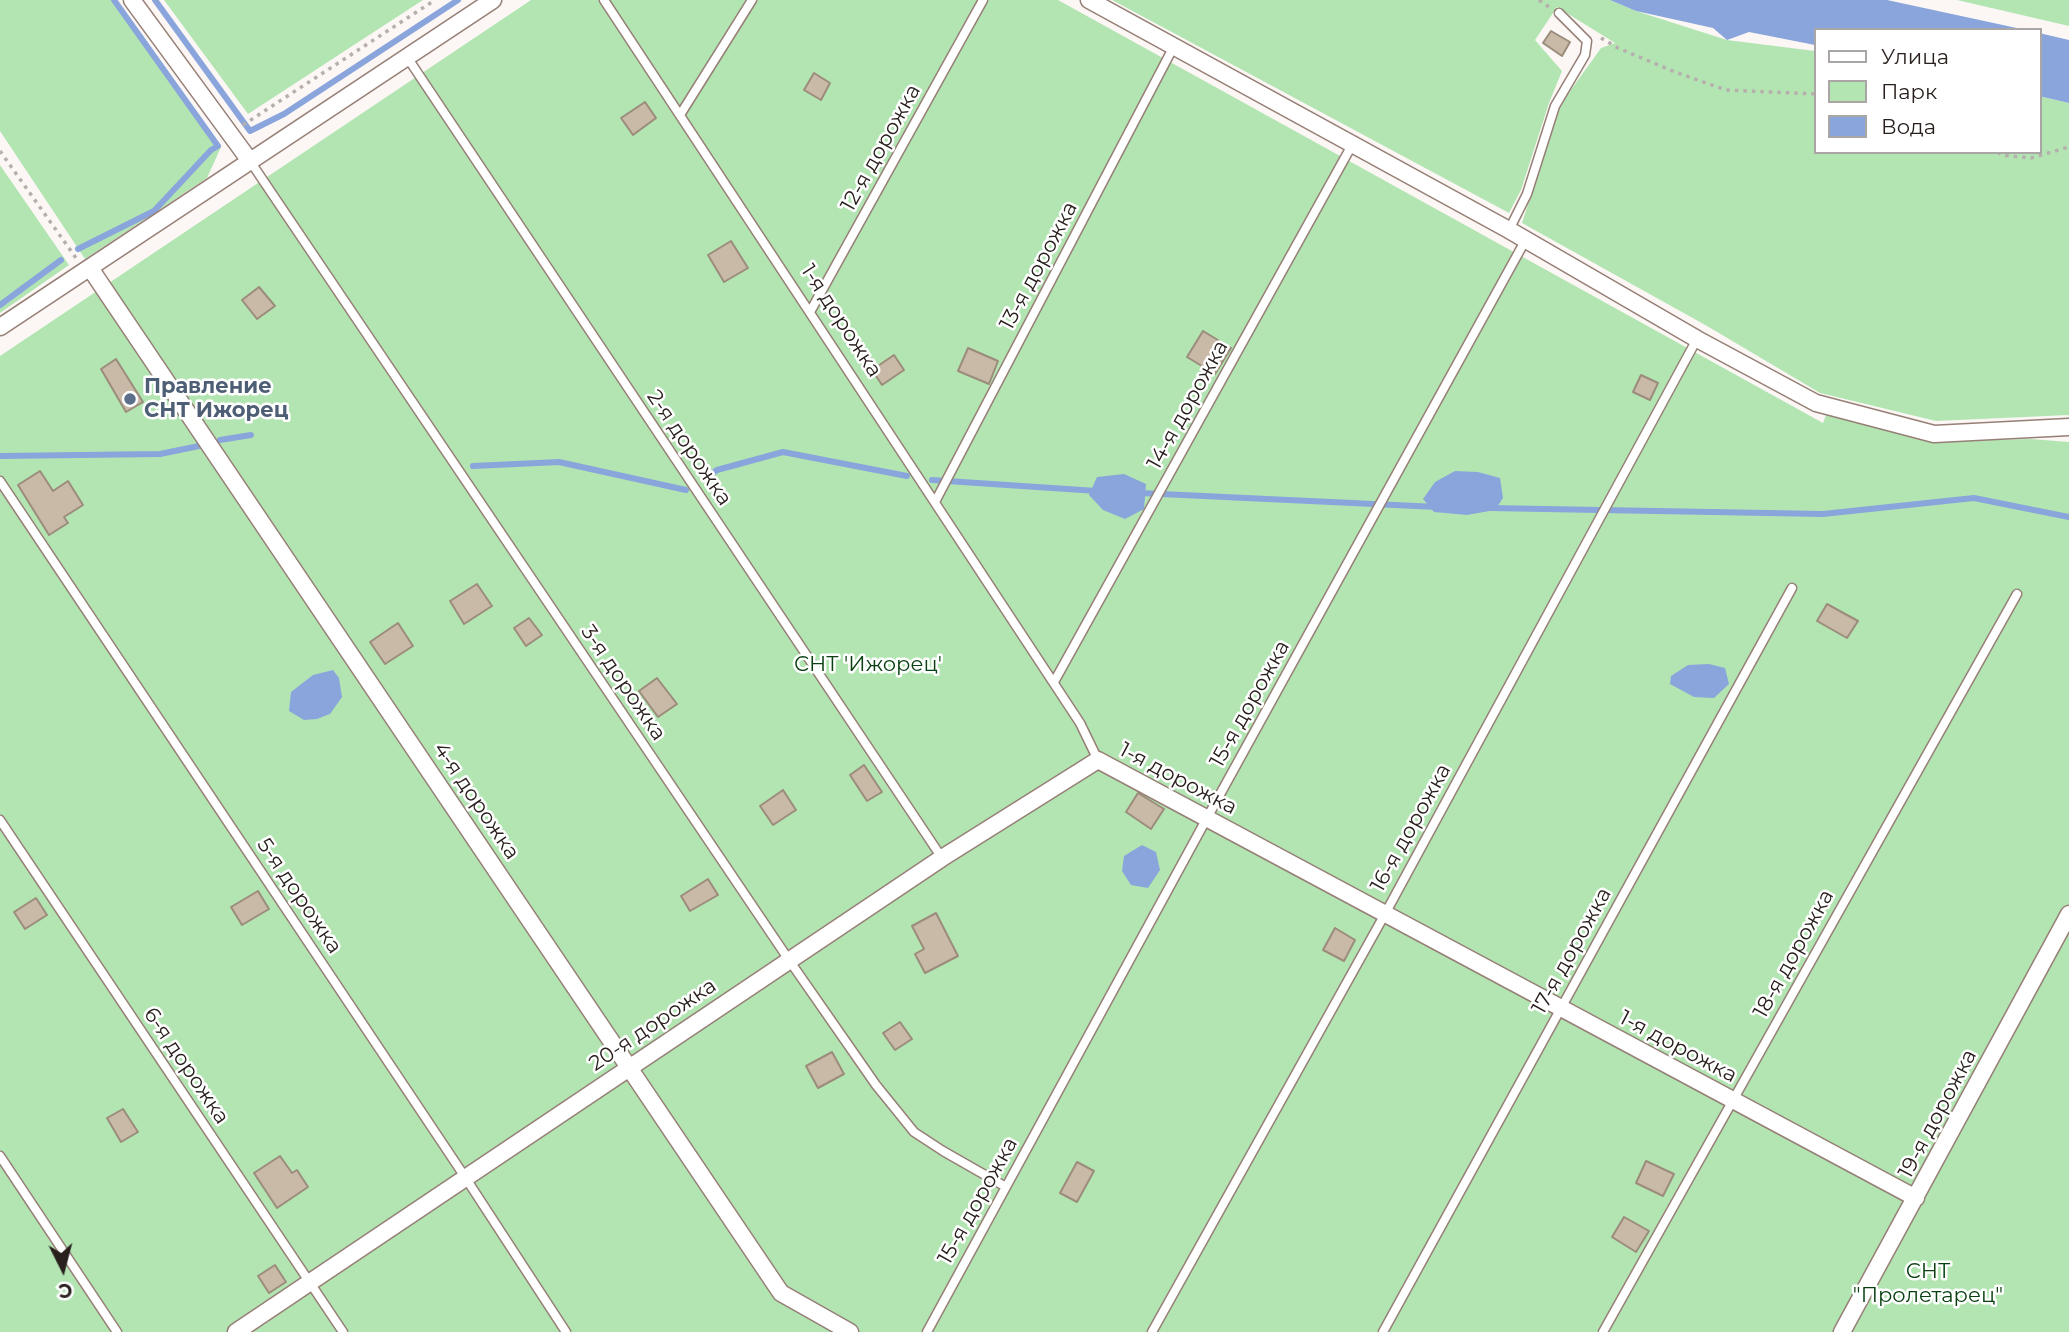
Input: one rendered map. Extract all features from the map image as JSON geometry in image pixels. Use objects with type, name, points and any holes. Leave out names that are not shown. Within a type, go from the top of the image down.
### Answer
[{"type":"street","points":[[132,0],[250,161]]},
{"type":"street","points":[[0,327],[494,0]]},
{"type":"street","points":[[1089,0],[1509,230],[1698,340],[1816,403],[1934,433],[2069,428]]},
{"type":"street","name":"4-я дорожка","points":[[90,268],[781,1293],[850,1332]]},
{"type":"street","name":"20-я дорожка","points":[[236,1332],[942,858],[1098,760]]},
{"type":"street","name":"1-я дорожка","points":[[1098,760],[1916,1199]]},
{"type":"street","name":"19-я дорожка","points":[[1842,1332],[2069,914]]},
{"type":"lane","name":"1-я дорожка","points":[[604,0],[810,312],[937,498],[1080,723],[1098,760]]},
{"type":"lane","points":[[680,116],[752,0]]},
{"type":"lane","name":"12-я дорожка","points":[[810,312],[983,0]]},
{"type":"lane","points":[[1509,230],[1527,194],[1555,106],[1585,55],[1587,41],[1559,13]]},
{"type":"lane","name":"13-я дорожка","points":[[937,498],[1174,46]]},
{"type":"lane","name":"2-я дорожка","points":[[407,57],[942,858]]},
{"type":"lane","name":"14-я дорожка","points":[[1054,682],[1352,145]]},
{"type":"lane","name":"3-я дорожка","points":[[250,161],[876,1085],[914,1132],[1006,1187]]},
{"type":"lane","name":"15-я дорожка","points":[[927,1332],[1525,241]]},
{"type":"lane","name":"16-я дорожка","points":[[1152,1332],[1385,914],[1698,340]]},
{"type":"lane","name":"5-я дорожка","points":[[0,481],[566,1332]]},
{"type":"lane","name":"17-я дорожка","points":[[1383,1332],[1792,588]]},
{"type":"lane","name":"18-я дорожка","points":[[1603,1332],[2017,594]]},
{"type":"lane","name":"6-я дорожка","points":[[0,820],[343,1332]]},
{"type":"lane","points":[[0,1156],[117,1332]]},
{"type":"path","points":[[254,118],[435,0]]},
{"type":"path","points":[[1594,34],[1618,48],[1726,90],[1814,94]]},
{"type":"path","points":[[2000,154],[2031,158],[2069,147]]},
{"type":"path","points":[[0,151],[72,256]]},
{"type":"green space","points":[[0,0],[112,0],[221,147],[207,178],[85,259],[0,131]]},
{"type":"green space","points":[[164,0],[423,0],[248,114]]},
{"type":"green space","name":"СНТ 'Ижорец'","points":[[531,0],[1058,0],[1823,423],[1826,415],[1933,441],[2031,439],[2069,442],[2069,1332],[0,1332],[0,356]]},
{"type":"green space","points":[[1112,0],[1610,0],[1727,40],[1814,51],[1814,154],[2041,154],[2041,96],[2069,103],[2069,415],[1936,421],[1820,393],[1707,326],[1522,223],[1560,105],[1601,48],[1615,43],[1557,7],[1535,40],[1562,71],[1521,190],[1509,213]]},
{"type":"green space","points":[[1957,0],[2069,0],[2069,26]]},
{"type":"green space","points":[[0,165],[69,265],[0,313]]},
{"type":"water","points":[[1610,0],[1887,0],[2017,28],[1814,28],[1814,45],[1749,32],[1727,40],[1713,28],[1636,11]]},
{"type":"water","points":[[2041,33],[2069,40],[2069,103],[2041,96]]},
{"type":"water","points":[[1455,471],[1478,472],[1500,478],[1503,498],[1495,510],[1467,515],[1434,512],[1423,499],[1435,482]]},
{"type":"water","points":[[1124,474],[1146,484],[1144,509],[1125,519],[1103,510],[1089,495],[1097,477]]},
{"type":"water","points":[[1709,664],[1725,668],[1729,684],[1714,698],[1694,697],[1670,684],[1671,676],[1688,665]]},
{"type":"water","points":[[333,670],[339,678],[342,697],[330,714],[304,720],[289,711],[291,692],[313,675]]},
{"type":"water","points":[[1142,845],[1156,852],[1160,870],[1148,888],[1131,885],[1122,871],[1124,856]]},
{"type":"building","points":[[1551,31],[1570,42],[1562,56],[1543,43]]},
{"type":"building","points":[[814,73],[830,83],[821,100],[804,90]]},
{"type":"building","points":[[645,102],[656,118],[633,135],[621,118]]},
{"type":"building","points":[[731,241],[748,268],[724,282],[708,255]]},
{"type":"building","points":[[259,287],[275,306],[257,319],[242,300]]},
{"type":"building","points":[[1203,331],[1231,348],[1215,374],[1187,357]]},
{"type":"building","points":[[968,348],[998,361],[989,384],[958,371]]},
{"type":"building","points":[[894,355],[904,370],[882,385],[872,370]]},
{"type":"building","points":[[116,359],[143,402],[126,412],[101,369]]},
{"type":"building","points":[[1641,375],[1658,383],[1650,400],[1633,392]]},
{"type":"building","points":[[40,471],[53,491],[68,481],[83,505],[64,517],[68,523],[49,535],[18,485]]},
{"type":"building","points":[[477,584],[492,606],[464,624],[450,601]]},
{"type":"building","points":[[1827,604],[1858,621],[1847,638],[1817,621]]},
{"type":"building","points":[[529,618],[542,635],[526,646],[514,628]]},
{"type":"building","points":[[398,623],[413,646],[385,664],[370,642]]},
{"type":"building","points":[[657,678],[677,704],[658,717],[639,691]]},
{"type":"building","points":[[864,765],[882,792],[867,801],[850,775]]},
{"type":"building","points":[[783,790],[796,810],[773,825],[760,806]]},
{"type":"building","points":[[1138,793],[1164,809],[1151,829],[1126,812]]},
{"type":"building","points":[[708,879],[718,895],[690,911],[681,896]]},
{"type":"building","points":[[258,891],[269,909],[242,925],[231,907]]},
{"type":"building","points":[[36,898],[47,915],[25,929],[14,912]]},
{"type":"building","points":[[936,913],[958,956],[925,973],[915,954],[924,949],[912,926]]},
{"type":"building","points":[[1335,928],[1355,940],[1344,961],[1323,950]]},
{"type":"building","points":[[900,1022],[912,1039],[895,1050],[883,1033]]},
{"type":"building","points":[[832,1052],[844,1074],[818,1088],[806,1066]]},
{"type":"building","points":[[123,1109],[138,1132],[121,1142],[107,1118]]},
{"type":"building","points":[[280,1156],[292,1173],[297,1170],[308,1187],[277,1208],[254,1173]]},
{"type":"building","points":[[1646,1161],[1674,1174],[1663,1196],[1636,1183]]},
{"type":"building","points":[[1077,1162],[1094,1171],[1077,1202],[1060,1193]]},
{"type":"building","points":[[1624,1217],[1649,1231],[1636,1252],[1612,1237]]},
{"type":"building","points":[[275,1265],[286,1282],[269,1293],[258,1276]]},
{"type":"waterway","points":[[78,249],[154,211],[211,150],[218,146],[114,0]]},
{"type":"waterway","points":[[155,0],[250,131],[284,114],[458,0]]},
{"type":"waterway","points":[[0,305],[61,260]]},
{"type":"waterway","points":[[220,440],[251,435]]},
{"type":"waterway","points":[[0,456],[160,454],[199,446]]},
{"type":"waterway","points":[[707,477],[717,470],[783,452],[907,476]]},
{"type":"waterway","points":[[473,466],[559,462],[686,490]]},
{"type":"waterway","points":[[932,480],[1097,491]]},
{"type":"waterway","points":[[1140,493],[1437,507]]},
{"type":"waterway","points":[[1489,508],[1823,514],[1974,498],[2069,517]]},
{"type":"place","name":"Правление СНТ Ижорец","points":[[130,399]]},
{"type":"park label","name":"СНТ \"Пролетарец\"","points":[[1928,1284]]}]
